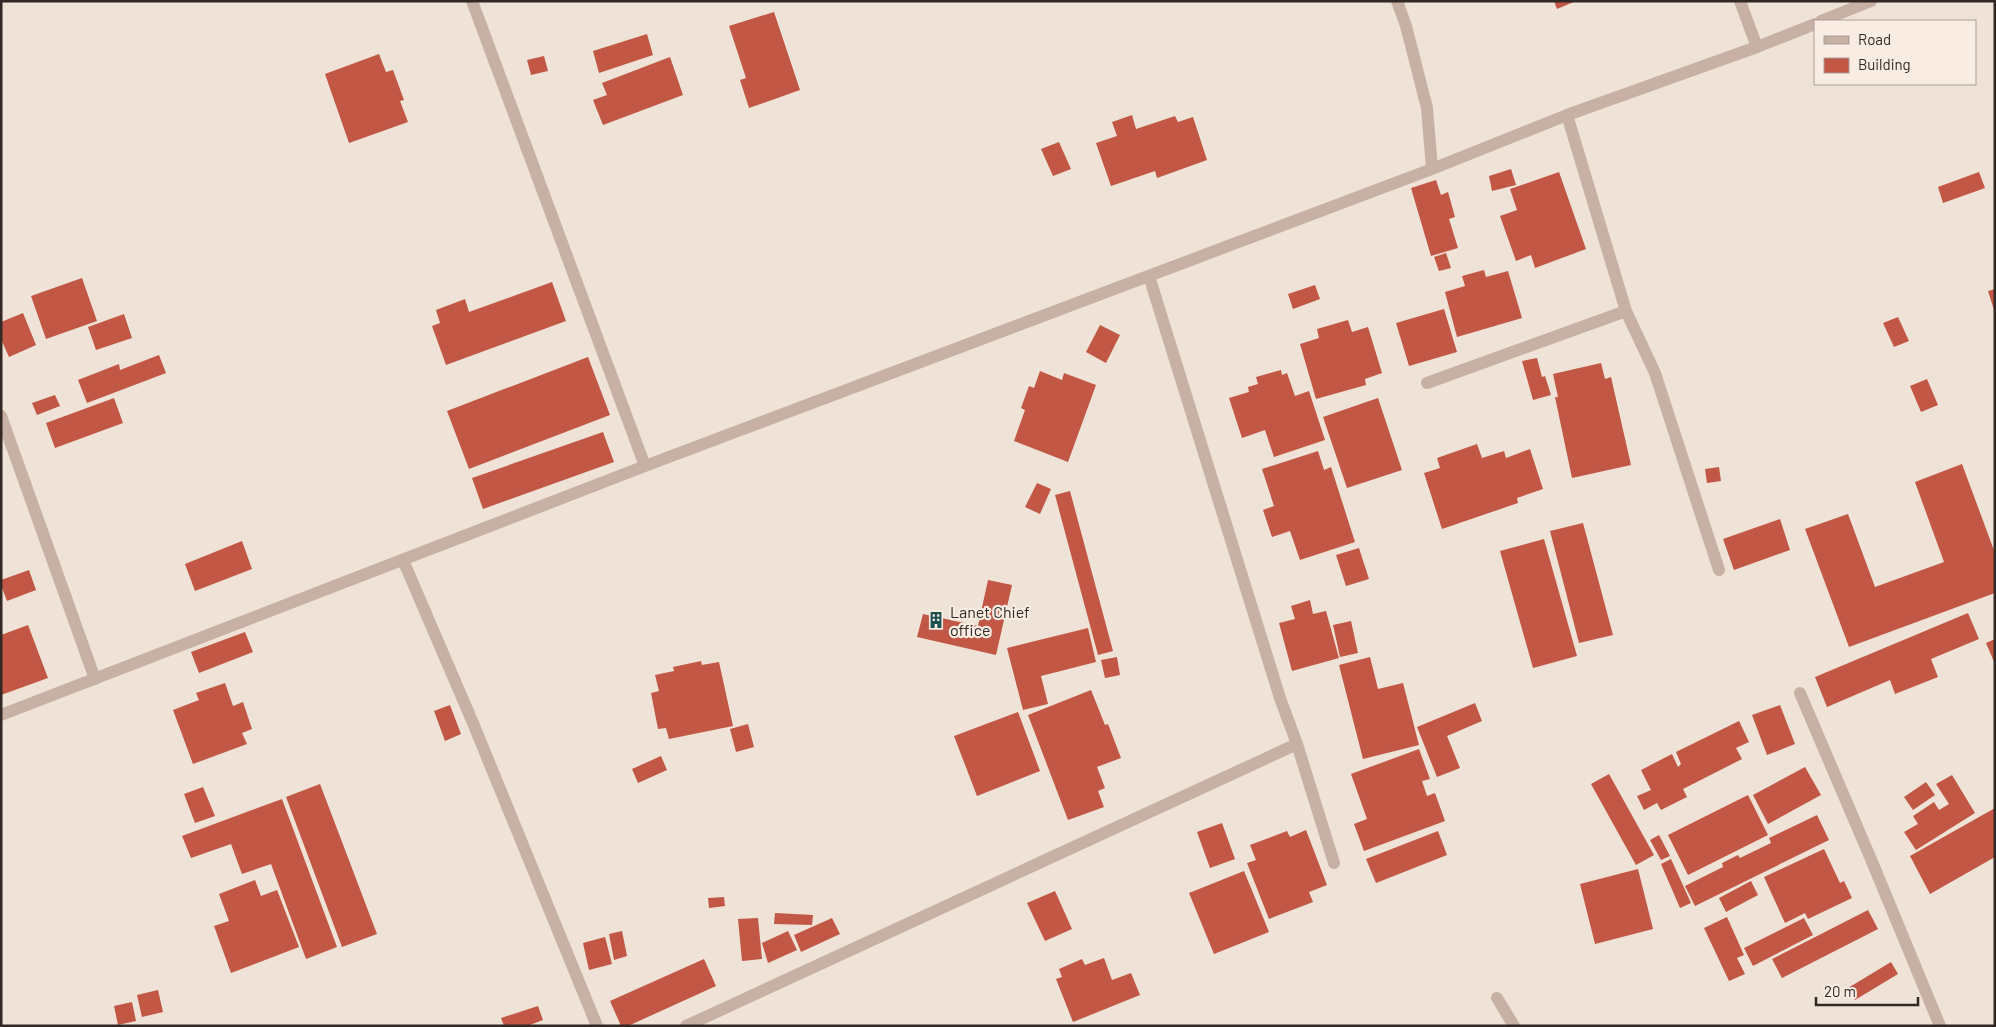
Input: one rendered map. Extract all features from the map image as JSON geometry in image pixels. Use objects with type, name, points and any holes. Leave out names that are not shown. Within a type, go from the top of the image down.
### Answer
[{"type":"street","points":[[472,1],[645,466]]},
{"type":"street","points":[[1397,1],[1406,26],[1426,108],[1432,169]]},
{"type":"street","points":[[1740,1],[1757,47]]},
{"type":"street","points":[[1824,20],[1871,1]]},
{"type":"street","points":[[1,715],[645,466],[1432,169],[1567,115],[1757,47],[1814,24]]},
{"type":"street","points":[[1567,115],[1626,311],[1655,373],[1719,570]]},
{"type":"street","points":[[1149,276],[1280,698],[1297,744],[1334,862]]},
{"type":"street","points":[[1427,383],[1626,311]]},
{"type":"street","points":[[1,416],[95,679]]},
{"type":"street","points":[[403,560],[473,723],[598,1026]]},
{"type":"street","points":[[1800,693],[1940,1026]]},
{"type":"street","points":[[686,1026],[1297,744]]},
{"type":"street","points":[[1497,998],[1514,1026]]},
{"type":"building","points":[[1554,1],[1576,1],[1557,9]]},
{"type":"building","points":[[774,12],[800,90],[749,108],[740,80],[746,78],[729,26]]},
{"type":"building","points":[[647,34],[653,55],[599,73],[593,51]]},
{"type":"building","points":[[379,54],[386,72],[393,70],[404,100],[400,101],[408,122],[349,143],[325,74]]},
{"type":"building","points":[[544,56],[548,71],[531,75],[527,60]]},
{"type":"building","points":[[670,57],[683,95],[603,125],[593,100],[607,95],[602,83]]},
{"type":"building","points":[[1132,115],[1136,129],[1175,116],[1178,122],[1193,117],[1207,160],[1157,178],[1155,171],[1111,186],[1096,143],[1117,136],[1112,122]]},
{"type":"building","points":[[1059,142],[1071,169],[1053,176],[1041,149]]},
{"type":"building","points":[[1511,169],[1516,185],[1492,191],[1489,176]]},
{"type":"building","points":[[1559,172],[1586,249],[1535,268],[1531,255],[1516,261],[1500,216],[1517,210],[1510,189]]},
{"type":"building","points":[[1979,172],[1985,188],[1943,203],[1938,187]]},
{"type":"building","points":[[1436,180],[1441,195],[1448,192],[1455,217],[1449,219],[1458,248],[1431,256],[1411,188]]},
{"type":"building","points":[[1446,253],[1451,268],[1439,271],[1434,257]]},
{"type":"building","points":[[1484,270],[1486,277],[1508,271],[1522,318],[1457,337],[1445,292],[1465,286],[1462,276]]},
{"type":"building","points":[[82,278],[97,321],[46,339],[31,296]]},
{"type":"building","points":[[552,282],[566,321],[446,365],[432,326],[440,323],[436,310],[465,299],[469,312]]},
{"type":"building","points":[[1315,285],[1320,299],[1293,309],[1288,294]]},
{"type":"building","points":[[1995,289],[1995,310],[1994,310],[1988,291]]},
{"type":"building","points":[[1444,309],[1457,352],[1409,366],[1396,323]]},
{"type":"building","points":[[23,313],[36,345],[9,357],[1,339],[1,322]]},
{"type":"building","points":[[124,314],[132,338],[96,350],[88,327]]},
{"type":"building","points":[[1898,317],[1909,341],[1894,347],[1883,323]]},
{"type":"building","points":[[1348,320],[1352,332],[1368,327],[1382,373],[1365,379],[1366,385],[1316,399],[1300,344],[1319,338],[1317,329]]},
{"type":"building","points":[[1100,325],[1120,335],[1106,363],[1086,352]]},
{"type":"building","points":[[159,355],[166,373],[87,403],[78,380],[119,364],[120,370]]},
{"type":"building","points":[[588,357],[610,415],[469,469],[447,411]]},
{"type":"building","points":[[1537,358],[1542,377],[1545,376],[1551,395],[1533,400],[1522,361]]},
{"type":"building","points":[[1601,363],[1605,379],[1611,377],[1631,465],[1572,478],[1555,397],[1558,397],[1553,374]]},
{"type":"building","points":[[1281,370],[1282,375],[1287,373],[1295,396],[1309,391],[1325,440],[1274,457],[1265,430],[1242,438],[1229,398],[1249,392],[1248,387],[1258,384],[1256,377]]},
{"type":"building","points":[[1040,371],[1062,380],[1064,373],[1096,385],[1068,462],[1014,441],[1025,410],[1021,408],[1029,386],[1034,388]]},
{"type":"building","points":[[1927,379],[1938,405],[1921,412],[1910,386]]},
{"type":"building","points":[[55,395],[60,406],[37,415],[32,403]]},
{"type":"building","points":[[114,398],[123,423],[55,448],[46,423]]},
{"type":"building","points":[[1378,398],[1402,470],[1347,488],[1323,417]]},
{"type":"building","points":[[603,432],[614,462],[483,509],[472,478]]},
{"type":"building","points":[[1477,444],[1482,458],[1504,451],[1506,458],[1530,449],[1543,489],[1517,498],[1518,503],[1442,529],[1424,473],[1440,468],[1437,458]]},
{"type":"building","points":[[1318,451],[1324,470],[1331,467],[1355,542],[1300,560],[1290,531],[1272,537],[1263,510],[1274,506],[1262,469]]},
{"type":"building","points":[[1962,464],[1995,553],[1995,593],[1849,647],[1805,529],[1848,514],[1875,587],[1944,562],[1915,482]]},
{"type":"building","points":[[1719,467],[1721,481],[1707,483],[1705,469]]},
{"type":"building","points":[[1037,483],[1051,489],[1040,514],[1025,507]]},
{"type":"building","points":[[1070,491],[1113,651],[1098,655],[1055,495]]},
{"type":"building","points":[[1780,519],[1790,550],[1734,570],[1723,539]]},
{"type":"building","points":[[1583,523],[1613,635],[1579,643],[1550,531]]},
{"type":"building","points":[[1544,539],[1577,656],[1533,668],[1500,551]]},
{"type":"building","points":[[242,541],[252,569],[195,591],[185,564]]},
{"type":"building","points":[[1359,548],[1369,579],[1346,586],[1336,555]]},
{"type":"building","points":[[29,570],[36,590],[7,601],[1,580]]},
{"type":"building","name":"Lanet Chief office","points":[[988,580],[1012,585],[996,655],[917,637],[923,614],[978,626]]},
{"type":"building","points":[[1310,600],[1313,614],[1326,611],[1339,658],[1292,671],[1279,623],[1295,619],[1291,606]]},
{"type":"building","points":[[1968,613],[1979,639],[1931,659],[1938,677],[1895,694],[1890,680],[1827,707],[1815,677]]},
{"type":"building","points":[[1351,621],[1358,653],[1340,657],[1333,625]]},
{"type":"building","points":[[28,625],[48,678],[1,695],[1,635]]},
{"type":"building","points":[[1088,628],[1096,662],[1041,676],[1048,704],[1023,710],[1007,648]]},
{"type":"building","points":[[245,632],[253,652],[199,673],[191,652]]},
{"type":"building","points":[[1995,639],[1995,664],[1986,643]]},
{"type":"building","points":[[1117,657],[1120,675],[1105,678],[1101,660]]},
{"type":"building","points":[[1370,657],[1378,689],[1403,683],[1419,745],[1363,759],[1339,665]]},
{"type":"building","points":[[701,661],[702,665],[719,662],[733,726],[669,739],[666,728],[658,729],[651,693],[659,691],[655,675],[674,671],[673,667]]},
{"type":"building","points":[[225,683],[233,706],[243,702],[252,729],[242,733],[247,744],[193,764],[173,710],[199,700],[196,693]]},
{"type":"building","points":[[1091,690],[1105,725],[1108,724],[1121,758],[1097,767],[1105,788],[1098,791],[1104,807],[1068,820],[1028,715]]},
{"type":"building","points":[[1475,703],[1482,721],[1447,736],[1460,768],[1437,777],[1417,727]]},
{"type":"building","points":[[450,705],[461,734],[445,741],[434,711]]},
{"type":"building","points":[[1780,705],[1795,744],[1767,755],[1752,715]]},
{"type":"building","points":[[1018,712],[1040,771],[977,796],[954,736]]},
{"type":"building","points":[[1739,721],[1749,742],[1736,748],[1742,759],[1683,789],[1687,797],[1661,810],[1657,803],[1644,810],[1637,796],[1651,790],[1641,770],[1672,754],[1678,767],[1681,764],[1676,752]]},
{"type":"building","points":[[748,724],[754,747],[736,752],[730,729]]},
{"type":"building","points":[[1419,749],[1430,779],[1422,781],[1427,796],[1435,793],[1445,821],[1364,851],[1354,824],[1367,819],[1351,774]]},
{"type":"building","points":[[661,756],[667,770],[638,783],[632,769]]},
{"type":"building","points":[[1805,767],[1821,795],[1768,824],[1753,795]]},
{"type":"building","points":[[1609,774],[1654,855],[1636,865],[1591,784]]},
{"type":"building","points":[[1952,775],[1975,813],[1916,850],[1904,832],[1918,824],[1913,816],[1934,802],[1939,810],[1949,804],[1936,784]]},
{"type":"building","points":[[1926,782],[1935,795],[1913,810],[1904,797]]},
{"type":"building","points":[[320,784],[377,934],[342,947],[286,797]]},
{"type":"building","points":[[203,787],[215,816],[195,823],[184,794]]},
{"type":"building","points":[[1748,795],[1768,835],[1688,875],[1668,835]]},
{"type":"building","points":[[282,799],[337,947],[306,959],[271,864],[242,874],[231,844],[191,858],[182,836]]},
{"type":"building","points":[[1995,808],[1995,857],[1930,894],[1910,856]]},
{"type":"building","points":[[1817,815],[1829,840],[1695,906],[1685,886],[1723,867],[1722,863],[1738,855],[1740,858],[1771,843],[1769,838]]},
{"type":"building","points":[[1222,823],[1235,859],[1210,868],[1197,832]]},
{"type":"building","points":[[1306,830],[1327,885],[1309,892],[1313,902],[1269,919],[1247,863],[1256,860],[1250,845],[1287,831],[1290,837]]},
{"type":"building","points":[[1438,831],[1447,855],[1376,883],[1366,859]]},
{"type":"building","points":[[1659,835],[1670,856],[1661,860],[1650,840]]},
{"type":"building","points":[[1824,849],[1840,883],[1844,881],[1852,898],[1808,919],[1805,913],[1785,923],[1764,877]]},
{"type":"building","points":[[1671,859],[1691,903],[1680,908],[1661,864]]},
{"type":"building","points":[[1638,869],[1653,929],[1595,944],[1580,884]]},
{"type":"building","points":[[1244,871],[1269,932],[1214,954],[1189,893]]},
{"type":"building","points":[[255,880],[261,896],[277,890],[299,947],[231,973],[214,926],[229,921],[219,894]]},
{"type":"building","points":[[1751,881],[1758,895],[1726,912],[1719,898]]},
{"type":"building","points":[[1055,891],[1072,929],[1045,941],[1027,903]]},
{"type":"building","points":[[724,897],[725,906],[709,908],[708,898]]},
{"type":"building","points":[[1868,910],[1878,929],[1782,978],[1772,959]]},
{"type":"building","points":[[775,913],[813,915],[812,925],[774,924]]},
{"type":"building","points":[[1727,917],[1744,955],[1737,958],[1745,974],[1729,981],[1704,928]]},
{"type":"building","points":[[758,918],[762,959],[742,961],[738,919]]},
{"type":"building","points":[[832,918],[840,934],[801,952],[794,935]]},
{"type":"building","points":[[1804,918],[1813,935],[1753,966],[1744,948]]},
{"type":"building","points":[[622,931],[627,956],[614,960],[609,934]]},
{"type":"building","points":[[788,931],[797,950],[768,963],[762,943]]},
{"type":"building","points":[[605,937],[612,964],[589,970],[583,943]]},
{"type":"building","points":[[1104,958],[1112,980],[1131,973],[1140,995],[1073,1022],[1056,979],[1062,977],[1059,969],[1082,959],[1085,965]]},
{"type":"building","points":[[704,959],[716,986],[628,1026],[621,1026],[610,1001]]},
{"type":"building","points":[[1891,962],[1898,974],[1855,1000],[1848,988]]},
{"type":"building","points":[[158,990],[163,1012],[142,1017],[137,995]]},
{"type":"building","points":[[132,1002],[136,1021],[118,1025],[114,1006]]},
{"type":"building","points":[[538,1006],[543,1020],[527,1026],[504,1026],[501,1018]]},
{"type":"place","name":"Lanet Chief office","points":[[936,620]]}]
